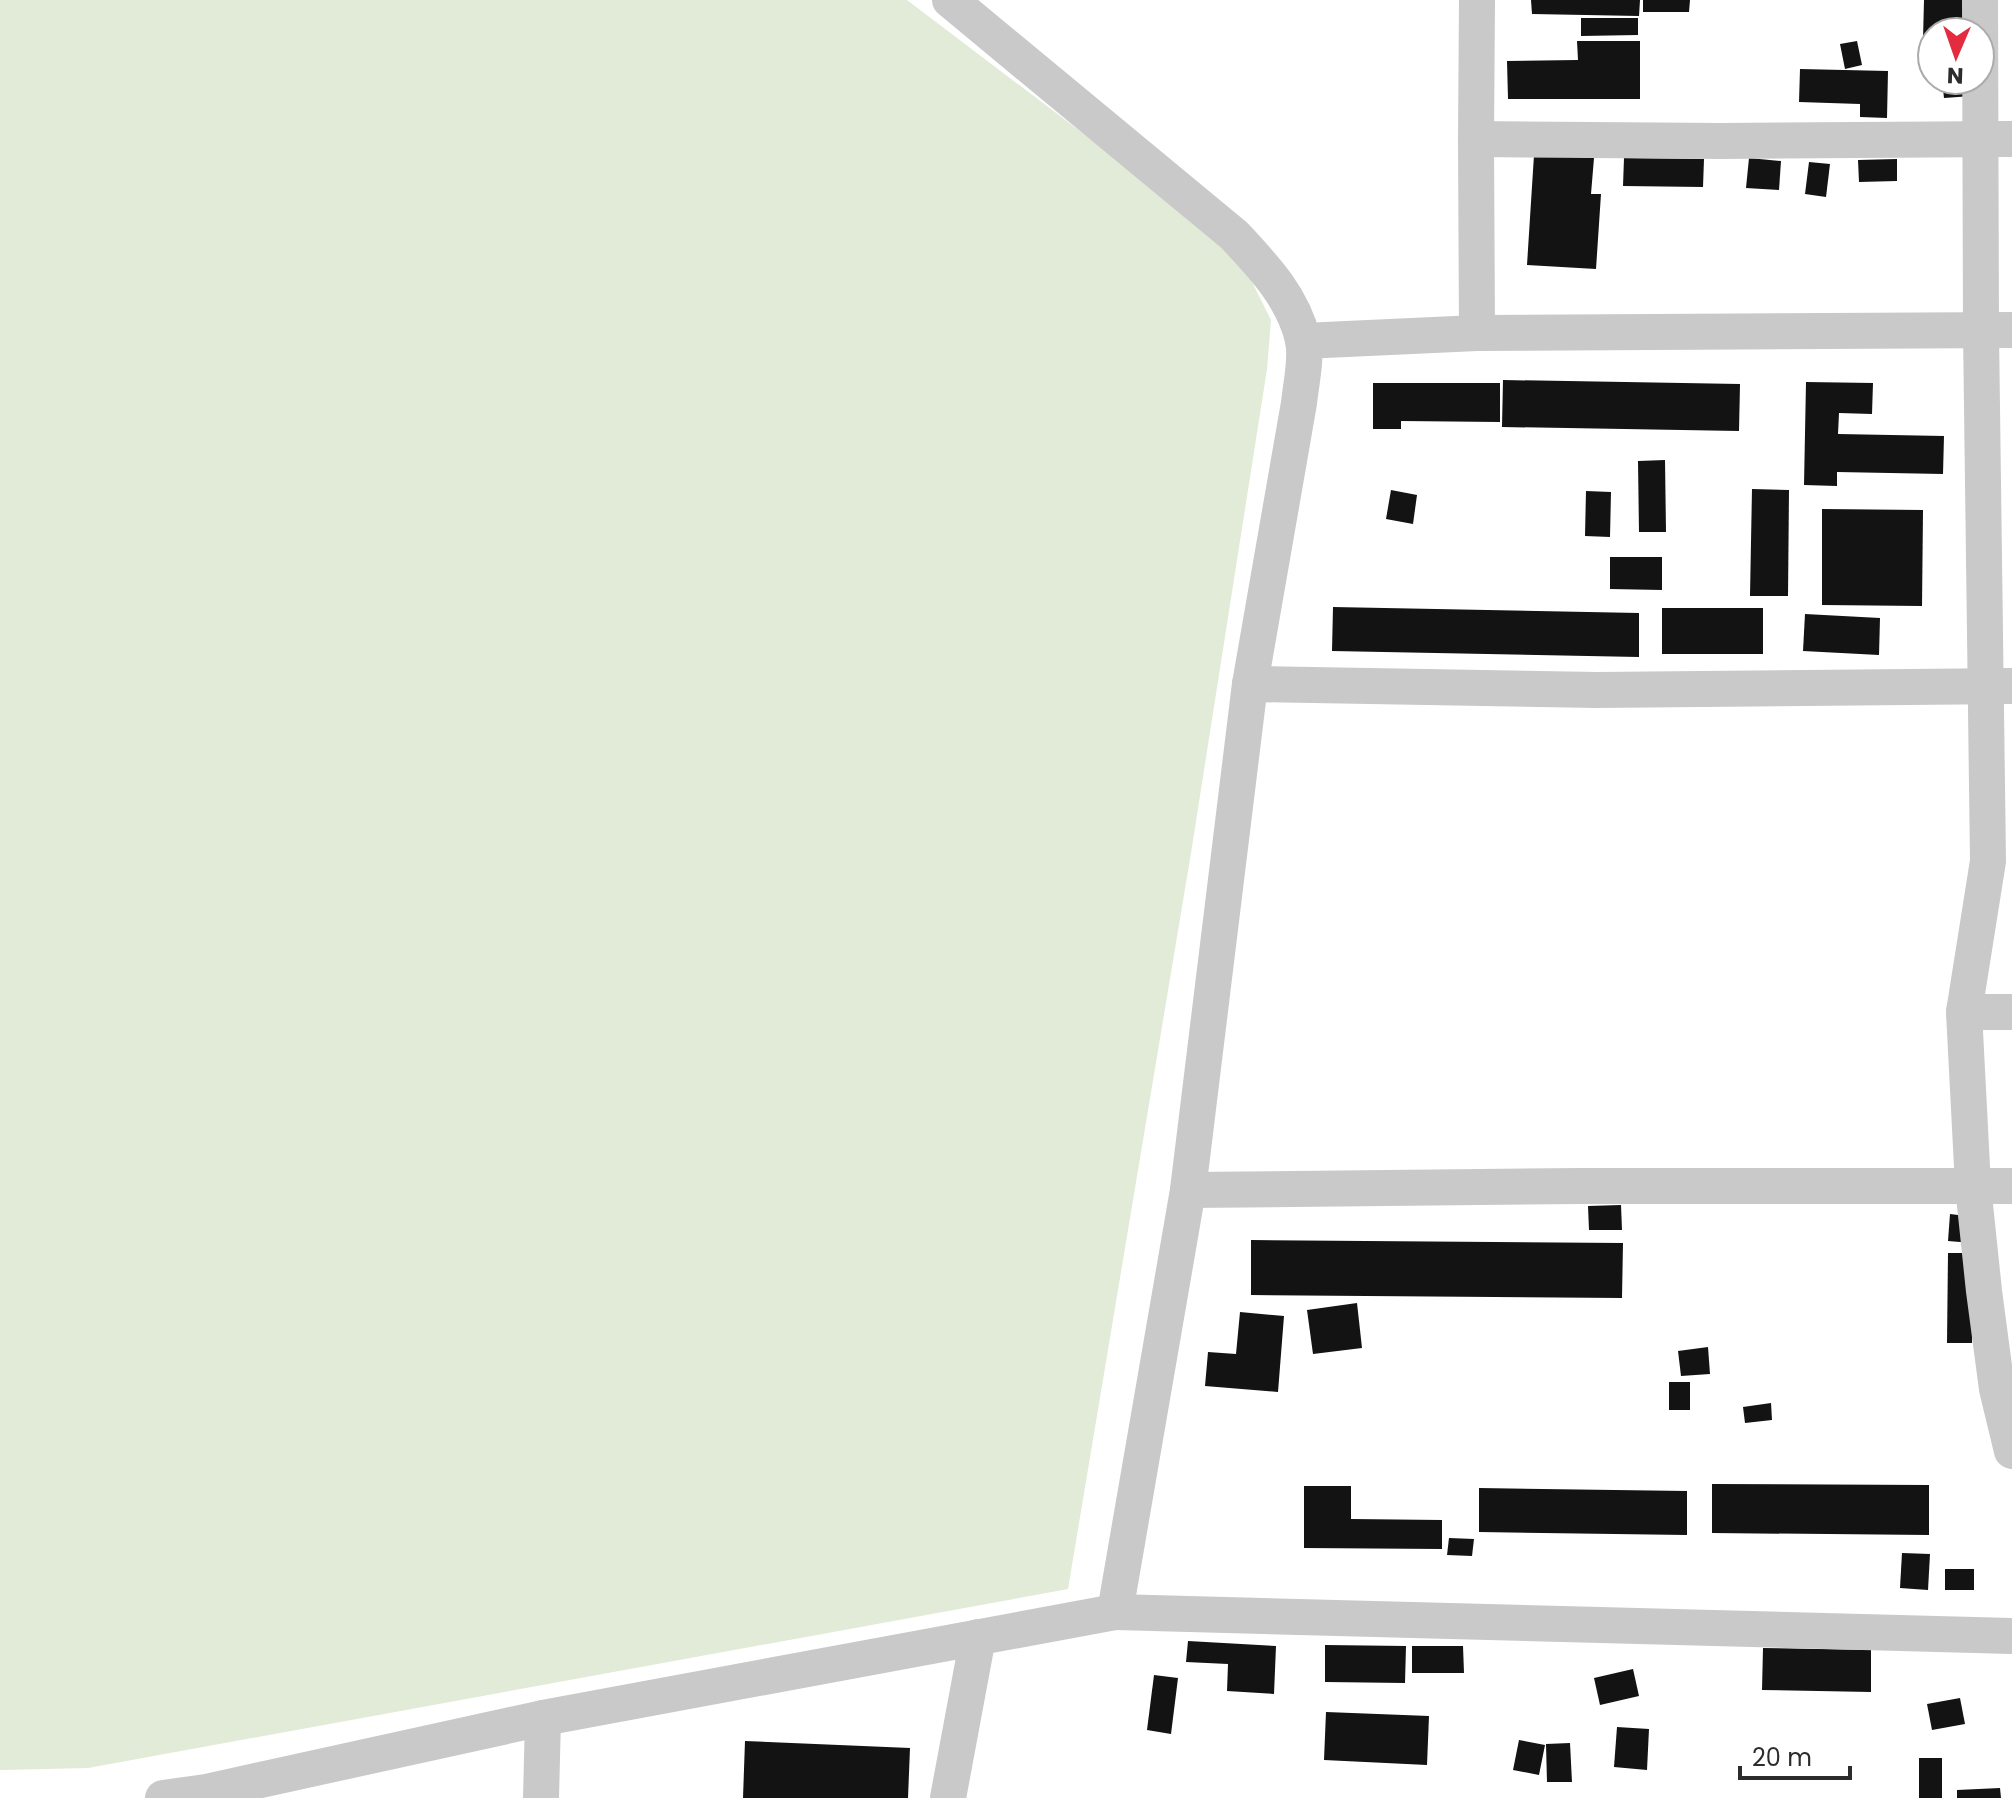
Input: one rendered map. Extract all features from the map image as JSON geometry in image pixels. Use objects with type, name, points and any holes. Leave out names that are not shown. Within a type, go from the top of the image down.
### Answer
[{"type":"street","points":[[950,0],[988,14],[1234,235],[1268,271],[1289,302],[1303,341],[1299,403],[1250,684],[1188,1190],[1115,1612]]},
{"type":"street","points":[[1477,0],[1477,333]]},
{"type":"street","points":[[1980,0],[1996,140],[2000,861],[1964,1012],[1973,1186],[1984,1291],[2005,1388],[2012,1451]]},
{"type":"street","points":[[1476,139],[1996,140]]},
{"type":"street","points":[[1303,341],[1477,333],[1996,330]]},
{"type":"street","points":[[1250,684],[1597,690],[1999,686]]},
{"type":"street","points":[[1964,1012],[2012,1012]]},
{"type":"street","points":[[1188,1190],[2012,1186]]},
{"type":"street","points":[[163,1798],[206,1795],[543,1718],[1115,1612],[2012,1636]]},
{"type":"street","points":[[948,1798],[978,1637]]},
{"type":"street","points":[[541,1798],[543,1718]]},
{"type":"green space","points":[[0,0],[907,0],[1192,216],[1246,270],[1271,320],[1267,369],[1191,853],[1068,1589],[88,1768],[0,1770]]},
{"type":"building","points":[[1531,0],[1640,0],[1639,16],[1532,14]]},
{"type":"building","points":[[1643,0],[1690,0],[1689,12],[1643,12]]},
{"type":"building","points":[[1924,0],[1966,0],[1966,16],[1924,16]]},
{"type":"building","points":[[1581,18],[1638,18],[1638,35],[1581,36]]},
{"type":"building","points":[[1577,41],[1640,41],[1640,99],[1508,99],[1507,61],[1578,60]]},
{"type":"building","points":[[1857,41],[1862,65],[1845,69],[1840,44]]},
{"type":"building","points":[[1800,69],[1888,71],[1887,118],[1860,117],[1860,104],[1799,102]]},
{"type":"building","points":[[1534,155],[1594,158],[1591,194],[1601,194],[1596,269],[1527,265]]},
{"type":"building","points":[[1624,158],[1704,159],[1703,187],[1623,186]]},
{"type":"building","points":[[1749,158],[1781,161],[1779,190],[1746,188]]},
{"type":"building","points":[[1897,159],[1897,181],[1859,182],[1858,160]]},
{"type":"building","points":[[1809,162],[1830,164],[1826,197],[1805,194]]},
{"type":"building","points":[[1503,380],[1740,384],[1739,431],[1502,427]]},
{"type":"building","points":[[1806,382],[1873,383],[1872,414],[1839,413],[1838,434],[1944,436],[1943,474],[1837,472],[1837,486],[1804,485]]},
{"type":"building","points":[[1373,383],[1500,383],[1500,422],[1401,421],[1401,429],[1373,429]]},
{"type":"building","points":[[1665,460],[1666,532],[1639,532],[1638,461]]},
{"type":"building","points":[[1752,489],[1789,490],[1788,596],[1750,596]]},
{"type":"building","points":[[1391,490],[1417,495],[1413,524],[1386,519]]},
{"type":"building","points":[[1586,491],[1611,492],[1610,537],[1585,536]]},
{"type":"building","points":[[1822,509],[1923,510],[1922,606],[1822,605]]},
{"type":"building","points":[[1610,557],[1662,557],[1662,590],[1610,589]]},
{"type":"building","points":[[1333,607],[1639,613],[1639,657],[1332,651]]},
{"type":"building","points":[[1662,608],[1763,608],[1763,654],[1662,654]]},
{"type":"building","points":[[1805,614],[1880,618],[1879,655],[1803,651]]},
{"type":"building","points":[[1621,1205],[1622,1230],[1589,1230],[1588,1206]]},
{"type":"building","points":[[1950,1214],[1974,1217],[1972,1243],[1948,1241]]},
{"type":"building","points":[[1251,1240],[1623,1243],[1622,1298],[1251,1295]]},
{"type":"building","points":[[1948,1253],[1973,1253],[1972,1343],[1947,1343]]},
{"type":"building","points":[[1357,1303],[1362,1348],[1313,1354],[1307,1310]]},
{"type":"building","points":[[1240,1312],[1284,1316],[1278,1392],[1205,1386],[1208,1352],[1236,1354]]},
{"type":"building","points":[[1708,1347],[1710,1374],[1681,1376],[1678,1351]]},
{"type":"building","points":[[1669,1382],[1690,1382],[1690,1410],[1669,1410]]},
{"type":"building","points":[[1771,1403],[1772,1420],[1745,1423],[1743,1407]]},
{"type":"building","points":[[1712,1484],[1929,1485],[1929,1535],[1712,1533]]},
{"type":"building","points":[[1304,1486],[1351,1486],[1351,1519],[1442,1520],[1442,1549],[1304,1548]]},
{"type":"building","points":[[1479,1488],[1687,1491],[1687,1535],[1479,1532]]},
{"type":"building","points":[[1449,1538],[1474,1539],[1472,1556],[1447,1555]]},
{"type":"building","points":[[1902,1553],[1930,1554],[1928,1590],[1900,1588]]},
{"type":"building","points":[[1945,1569],[1974,1569],[1974,1590],[1945,1590]]},
{"type":"building","points":[[1188,1641],[1276,1646],[1274,1694],[1227,1691],[1228,1664],[1186,1662]]},
{"type":"building","points":[[1325,1645],[1406,1646],[1405,1683],[1325,1682]]},
{"type":"building","points":[[1412,1646],[1463,1646],[1464,1673],[1412,1673]]},
{"type":"building","points":[[1763,1648],[1871,1650],[1871,1692],[1762,1690]]},
{"type":"building","points":[[1633,1669],[1639,1696],[1600,1705],[1594,1678]]},
{"type":"building","points":[[1154,1675],[1178,1678],[1171,1734],[1147,1730]]},
{"type":"building","points":[[1960,1698],[1965,1724],[1932,1730],[1927,1704]]},
{"type":"building","points":[[1326,1712],[1429,1716],[1427,1765],[1324,1760]]},
{"type":"building","points":[[1617,1727],[1649,1729],[1647,1770],[1614,1767]]},
{"type":"building","points":[[1519,1740],[1545,1745],[1539,1775],[1513,1770]]},
{"type":"building","points":[[745,1741],[910,1748],[908,1798],[743,1798]]},
{"type":"building","points":[[1570,1743],[1572,1782],[1547,1782],[1546,1744]]},
{"type":"building","points":[[1919,1758],[1942,1758],[1942,1798],[1919,1798]]},
{"type":"building","points":[[2000,1788],[2001,1798],[1957,1798],[1957,1790]]}]
